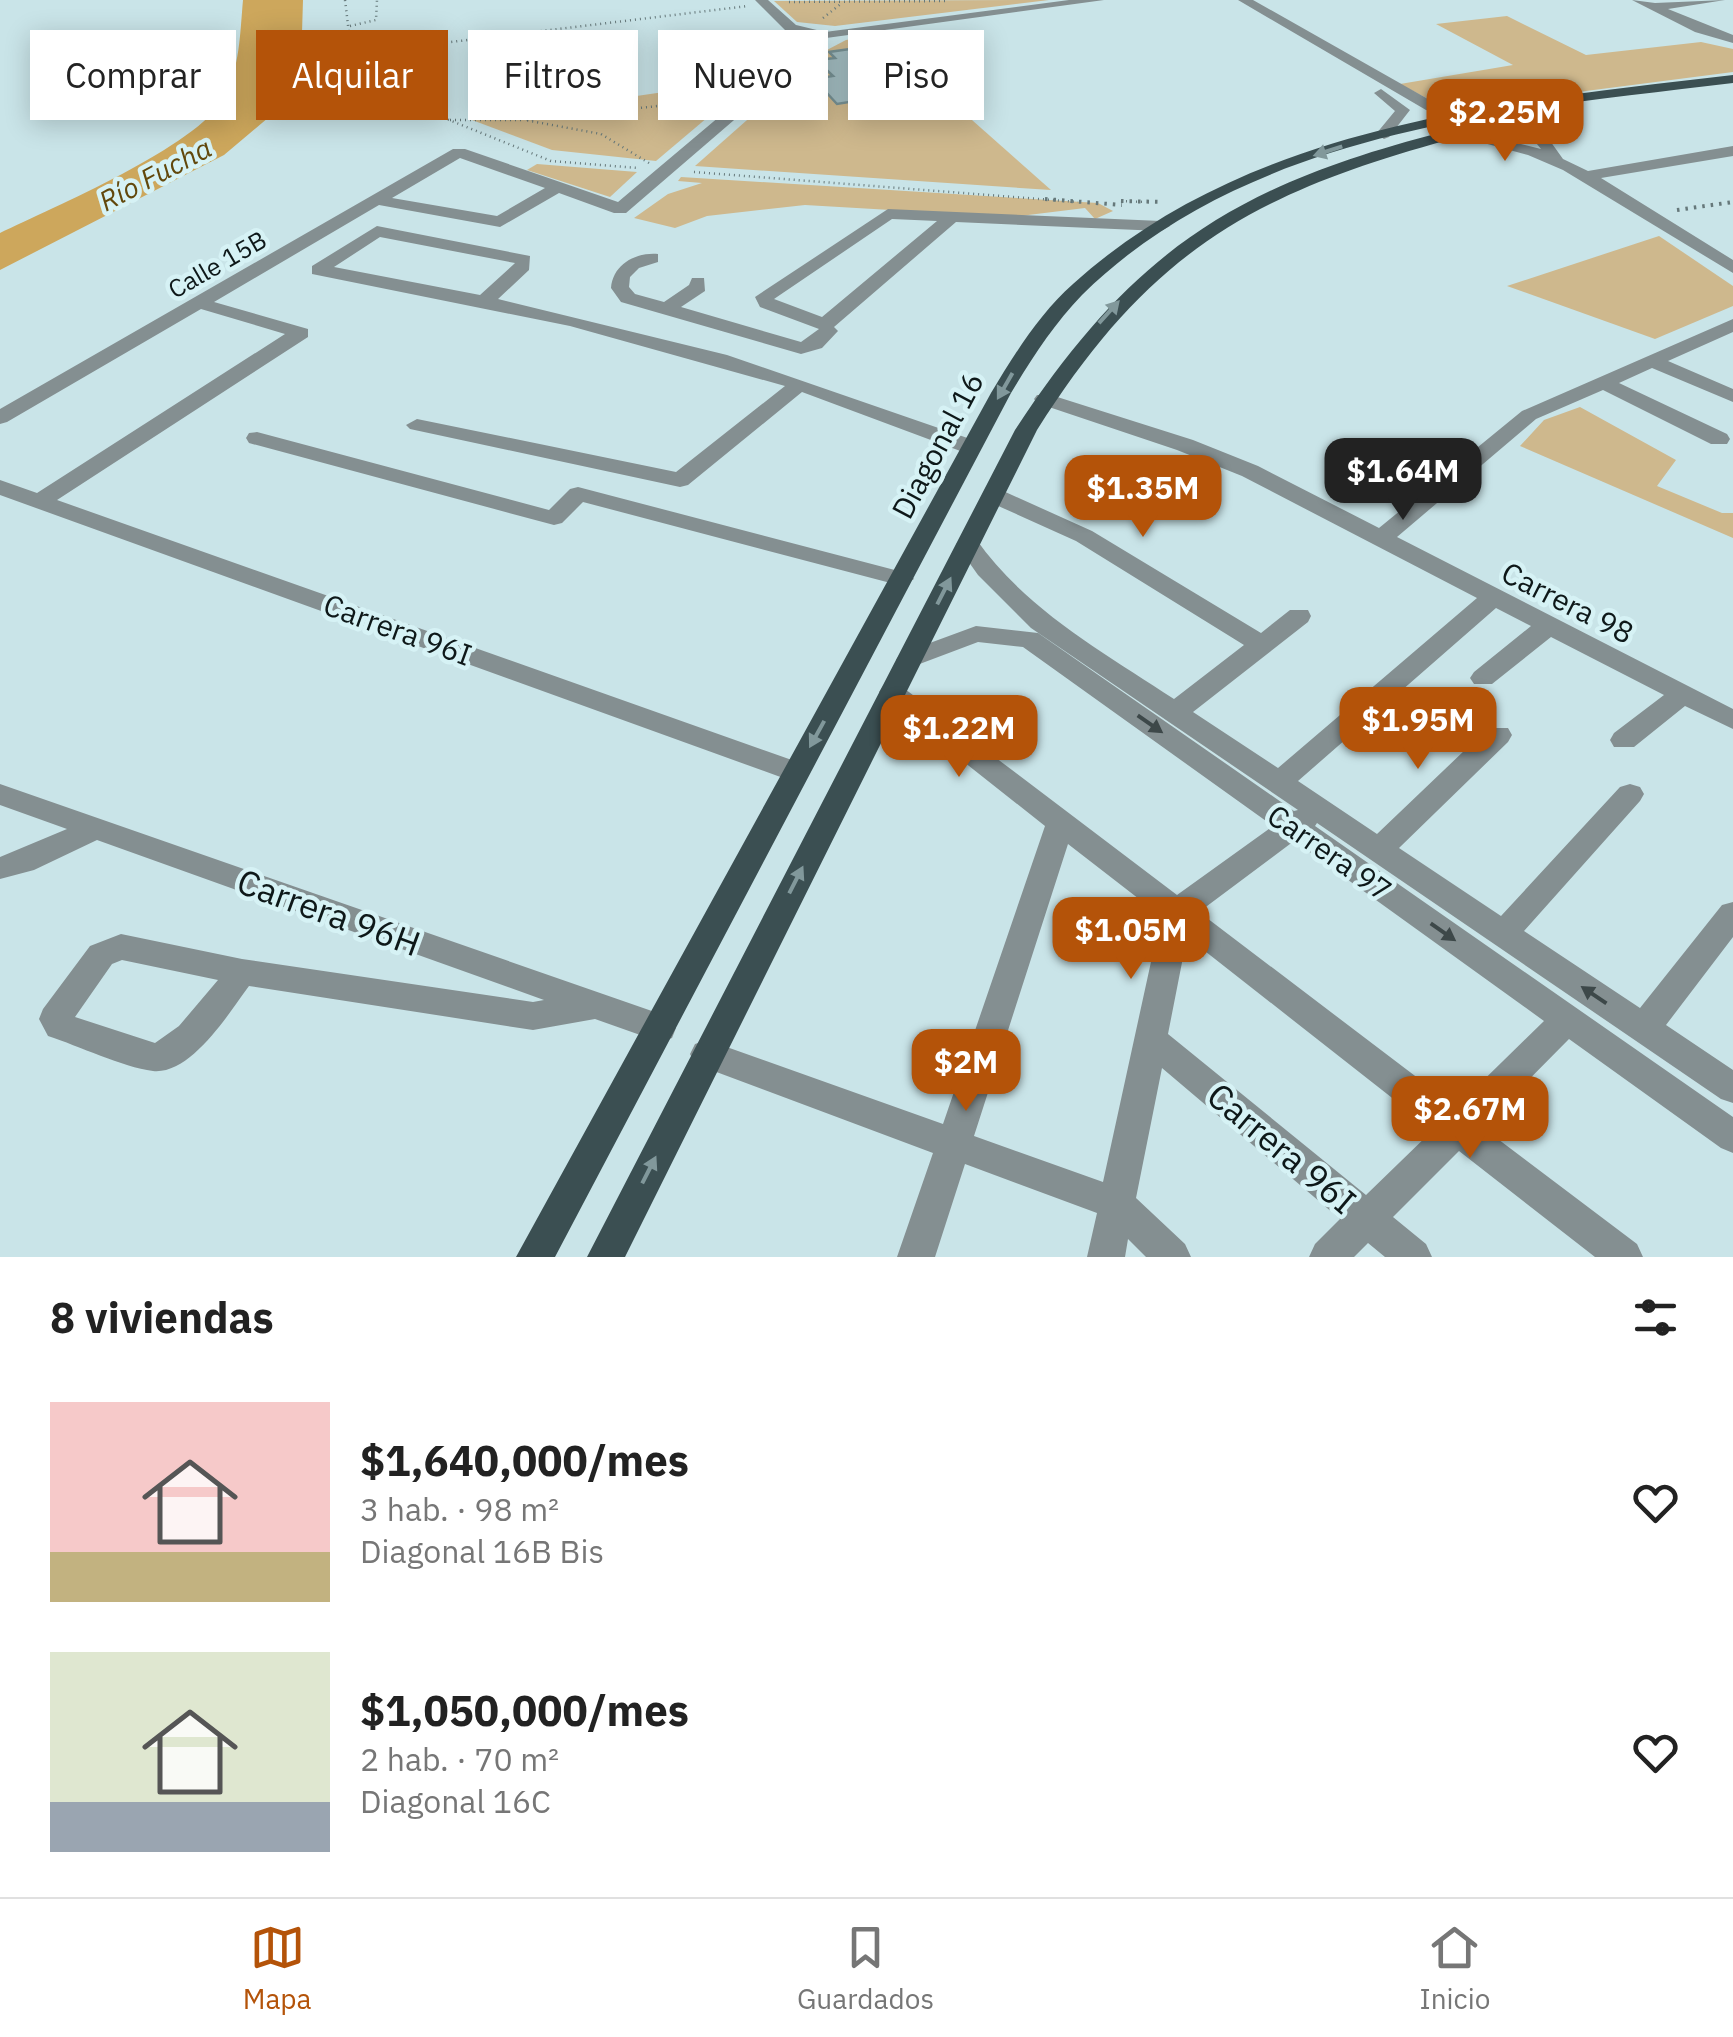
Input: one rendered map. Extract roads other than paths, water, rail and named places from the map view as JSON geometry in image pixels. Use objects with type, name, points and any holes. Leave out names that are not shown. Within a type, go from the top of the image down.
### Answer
[{"type":"main road","name":"Diagonal 16","points":[[535,1257],[1016,367],[1064,304],[1159,213],[1384,134],[1477,114],[1733,79]]},
{"type":"main road","points":[[606,1257],[1044,398],[1118,302],[1161,262],[1196,237],[1297,184],[1395,150],[1557,116],[1733,92]]},
{"type":"street","points":[[763,2],[790,28],[814,30],[1098,0]]},
{"type":"street","points":[[1638,0],[1733,38]]},
{"type":"street","points":[[1654,7],[1719,0],[1733,7]]},
{"type":"street","points":[[1238,3],[1431,107],[1477,114]]},
{"type":"street","points":[[1238,3],[1316,56],[1401,106],[1402,115],[1384,134]]},
{"type":"street","points":[[1316,56],[1334,53]]},
{"type":"street","points":[[1557,116],[1546,123],[1540,138],[1560,162]]},
{"type":"street","points":[[376,200],[500,222],[558,187],[620,208],[725,120]]},
{"type":"street","points":[[1458,134],[1520,144],[1560,162],[1733,268]]},
{"type":"street","points":[[1584,176],[1733,151]]},
{"type":"street","name":"Calle 15B","points":[[0,418],[458,152],[558,187]]},
{"type":"street","points":[[951,218],[824,325],[767,303],[764,297],[888,214],[951,218],[1159,213]]},
{"type":"street","points":[[487,299],[523,266],[524,260],[377,231],[318,270],[487,299],[723,360],[972,447]]},
{"type":"street","points":[[1705,251],[1733,248]]},
{"type":"street","points":[[652,258],[633,264],[621,276],[620,288],[628,298],[801,348],[815,344],[828,331]]},
{"type":"street","points":[[664,310],[699,287],[698,282]]},
{"type":"street","points":[[40,501],[301,333],[199,303]]},
{"type":"street","points":[[1379,540],[1529,414],[1733,325]]},
{"type":"street","points":[[1708,335],[1733,346]]},
{"type":"street","points":[[1650,360],[1733,396]]},
{"type":"street","points":[[1600,381],[1719,439]]},
{"type":"street","points":[[416,425],[680,480],[799,385]]},
{"type":"street","name":"Carrera 98","points":[[1044,398],[1184,444],[1250,471],[1733,720]]},
{"type":"street","points":[[257,438],[554,518],[578,494],[902,578]]},
{"type":"street","name":"Carrera 96I","points":[[0,486],[796,772]]},
{"type":"street","points":[[993,495],[1084,536],[1262,646]]},
{"type":"street","name":"Carrera 97","points":[[968,544],[986,570],[1030,615],[1278,782],[1305,818],[1379,850],[1733,1088]]},
{"type":"street","points":[[1278,782],[1492,598]]},
{"type":"street","points":[[1174,713],[1299,616]]},
{"type":"street","points":[[1483,678],[1548,626]]},
{"type":"street","name":"Carrera 97","points":[[909,660],[976,634],[1028,640],[1305,818],[1567,1020],[1733,1137]]},
{"type":"street","points":[[892,692],[1624,1257]]},
{"type":"street","points":[[1624,740],[1683,694]]},
{"type":"street","points":[[1379,850],[1498,735]]},
{"type":"street","name":"Carrera 96H","points":[[0,794],[660,1028]]},
{"type":"street","points":[[1503,934],[1630,794]]},
{"type":"street","points":[[1106,1257],[1177,912],[1305,818]]},
{"type":"street","points":[[916,1257],[1061,822]]},
{"type":"street","points":[[0,868],[24,862],[96,828]]},
{"type":"street","points":[[1644,1028],[1733,914]]},
{"type":"street","points":[[242,972],[182,1046],[169,1056],[155,1057],[60,1026],[55,1019],[90,968],[111,948],[533,1016],[592,1006]]},
{"type":"street","points":[[1328,1257],[1567,1020]]},
{"type":"street","name":"Carrera 96I","points":[[1152,1038],[1412,1257]]},
{"type":"street","points":[[708,1054],[1117,1204],[1172,1257]]},
{"type":"water","name":"Río Fucha","points":[[243,0],[303,0],[302,30],[256,30],[256,120],[266,120],[224,155],[0,270],[0,233],[122,174],[205,120],[236,120]]}]
